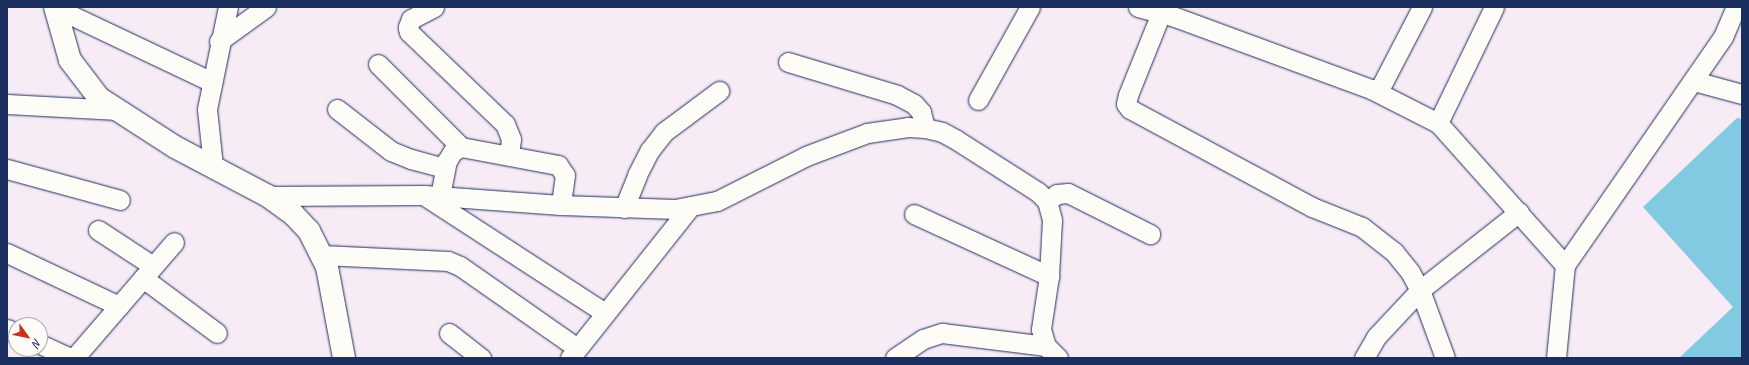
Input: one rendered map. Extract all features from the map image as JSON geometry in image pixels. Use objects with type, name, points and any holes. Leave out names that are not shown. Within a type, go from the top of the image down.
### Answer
[{"type":"street","points":[[213,166],[207,108],[219,41],[228,7]]},
{"type":"street","points":[[219,41],[266,7]]},
{"type":"street","points":[[434,7],[411,19],[408,27],[410,32],[505,124],[511,139],[509,154]]},
{"type":"street","points":[[978,100],[1030,7]]},
{"type":"street","points":[[1138,7],[1172,12],[1378,92],[1438,123],[1565,265]]},
{"type":"street","points":[[1378,92],[1422,7]]},
{"type":"street","points":[[1438,123],[1494,7]]},
{"type":"street","points":[[1556,358],[1565,265],[1694,81],[1723,37],[1736,7]]},
{"type":"street","points":[[55,8],[212,82]]},
{"type":"street","points":[[55,8],[70,60],[99,98],[175,146],[268,196],[294,215],[309,230],[327,267],[344,358]]},
{"type":"street","points":[[1172,12],[1128,95],[1126,104],[1130,109],[1312,207],[1362,227],[1394,252],[1420,290],[1445,358]]},
{"type":"street","points":[[788,62],[897,94],[914,104],[921,112],[926,128]]},
{"type":"street","points":[[378,64],[461,147]]},
{"type":"street","points":[[1694,81],[1742,94]]},
{"type":"street","points":[[624,208],[636,175],[650,150],[664,132],[719,91]]},
{"type":"street","points":[[7,104],[118,110]]},
{"type":"street","points":[[337,109],[392,151],[410,159],[445,168]]},
{"type":"street","points":[[268,196],[432,195],[561,205],[675,209],[717,201],[806,156],[867,133],[908,127],[926,128],[942,132],[956,139],[1038,192],[1047,201],[1052,220],[1049,276],[1041,329],[1052,352]]},
{"type":"street","points":[[432,195],[453,151],[461,147],[509,154],[548,162],[564,170],[561,205]]},
{"type":"street","points":[[7,169],[120,200]]},
{"type":"street","points":[[1047,201],[1057,194],[1068,193],[1150,234]]},
{"type":"street","points":[[432,195],[605,313]]},
{"type":"street","points":[[322,255],[448,261],[460,266],[574,353],[691,206]]},
{"type":"street","points":[[1364,358],[1376,337],[1420,290],[1519,212]]},
{"type":"street","points":[[914,214],[1049,276]]},
{"type":"street","points":[[98,230],[148,272],[216,333]]},
{"type":"street","points":[[74,358],[174,242]]},
{"type":"street","points":[[7,253],[119,306]]},
{"type":"street","points":[[450,333],[481,358]]},
{"type":"street","points":[[895,358],[923,339],[942,333],[1052,352]]},
{"type":"street","points":[[48,348],[70,358]]},
{"type":"water","points":[[1737,118],[1742,119],[1742,358],[1679,358],[1733,307],[1643,207]]}]
